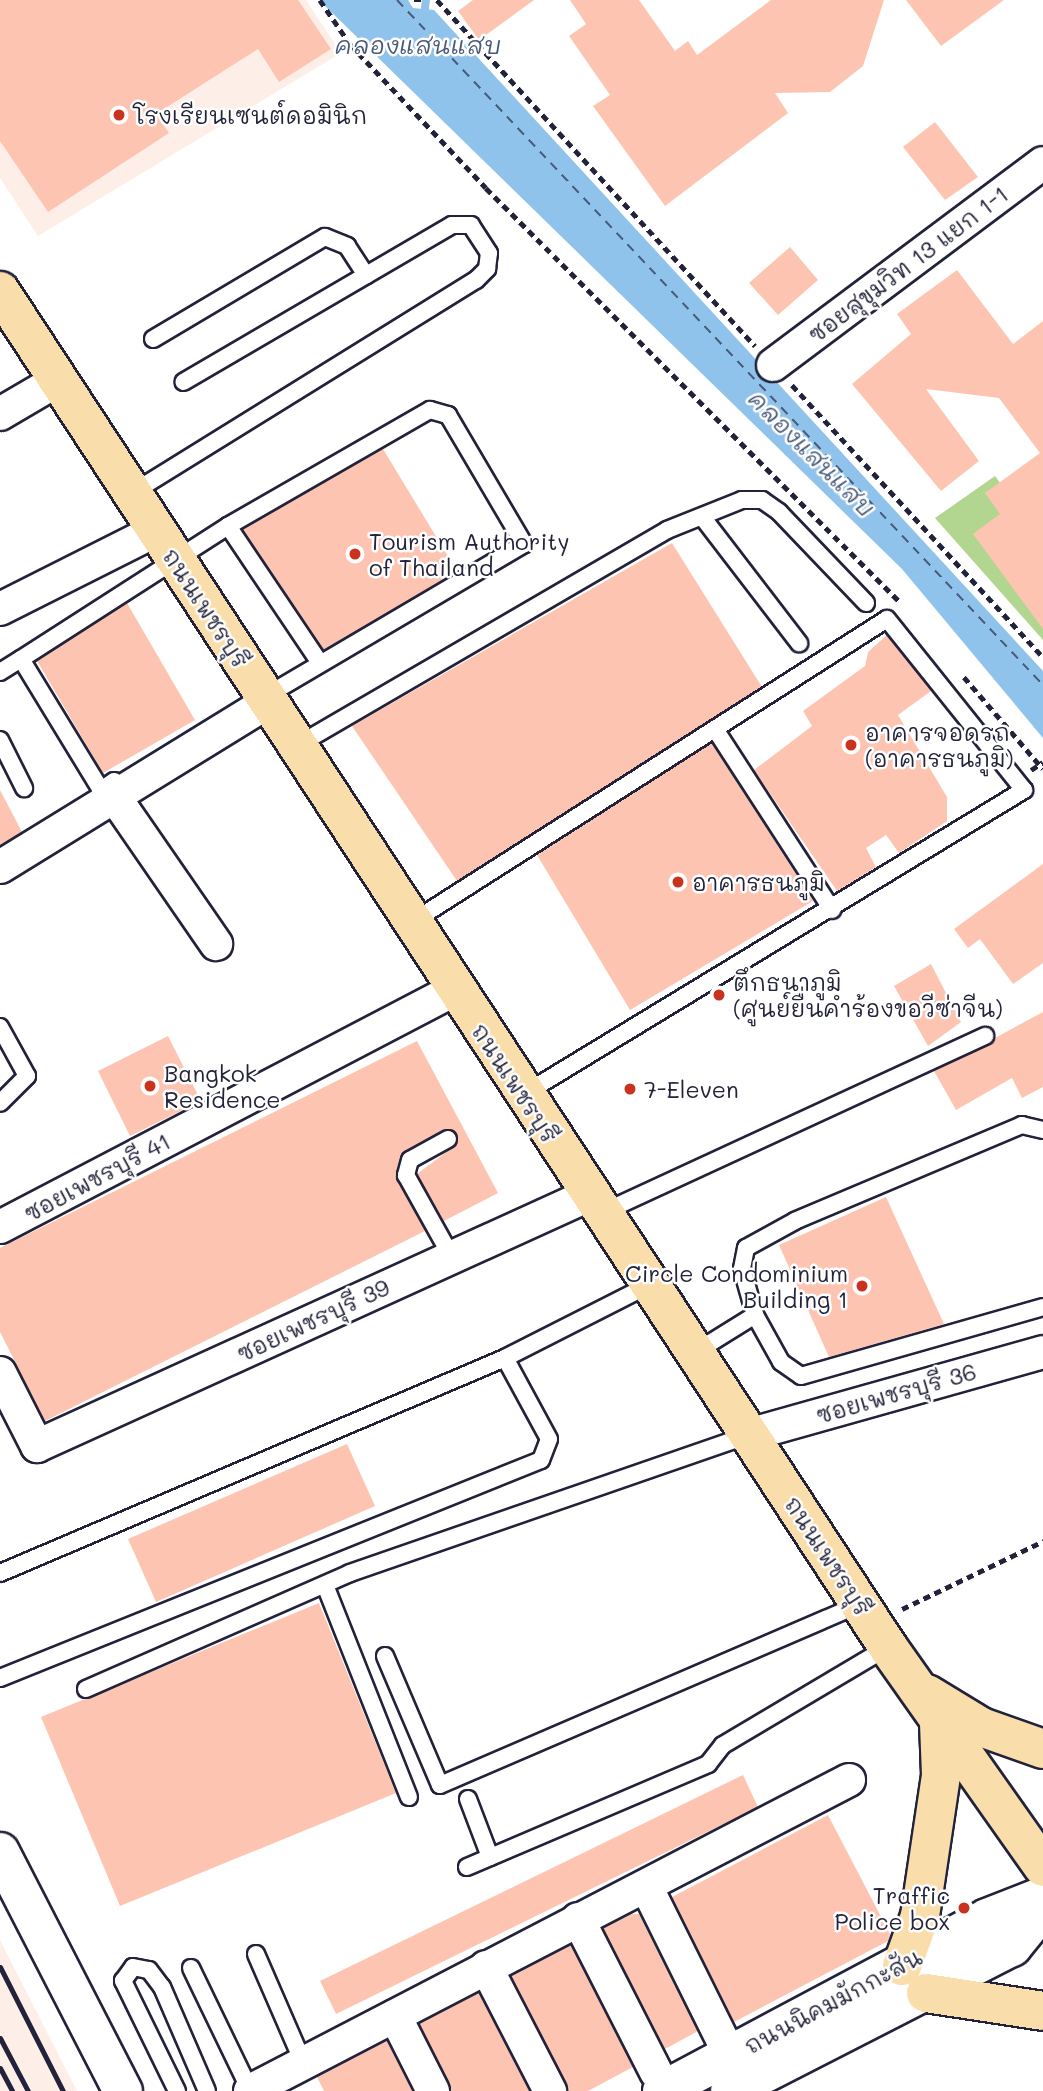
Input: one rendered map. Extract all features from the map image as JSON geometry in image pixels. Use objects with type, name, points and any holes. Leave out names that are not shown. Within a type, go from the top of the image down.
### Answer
[{"type":"main road","name":"ถนนเพชรบุรี","points":[[0,290],[523,1095],[939,1722],[1043,1867]]},
{"type":"main road","points":[[919,1690],[981,1727],[1043,1749]]},
{"type":"main road","points":[[939,1722],[941,1775],[920,1916],[914,1979],[1043,2011]]},
{"type":"street","name":"ซอยสุขุมวิท 13 แยก 1-1","points":[[773,365],[1043,163]]},
{"type":"street","points":[[0,414],[58,380]]},
{"type":"street","points":[[0,608],[166,546]]},
{"type":"street","points":[[0,867],[114,796],[263,697]]},
{"type":"street","points":[[114,796],[216,944]]},
{"type":"street","name":"ซอยเพชรบุรี 41","points":[[0,1227],[454,990]]},
{"type":"street","name":"ซอยเพชรบุรี 39","points":[[0,1373],[37,1447],[451,1256],[596,1204]]},
{"type":"street","name":"ซอยเพชรบุรี 36","points":[[748,1435],[1043,1352]]},
{"type":"street","points":[[250,2091],[849,1780]]},
{"type":"street","points":[[0,1852],[123,2091]]},
{"type":"street","points":[[646,1886],[722,2039]]},
{"type":"street","name":"ถนนนิคมมักกะสัน","points":[[730,2091],[914,1979],[987,1918],[1043,1896]]},
{"type":"street","name":"ถนนนิคมมักกะสัน","points":[[659,2081],[914,1979],[1012,1947],[1043,1909]]},
{"type":"street","points":[[578,1919],[659,2081]]},
{"type":"street","points":[[486,1968],[550,2091]]},
{"type":"street","points":[[395,2016],[433,2091]]},
{"type":"lane","points":[[132,494],[476,280],[487,270],[489,253],[462,222],[183,382]]},
{"type":"lane","points":[[153,339],[325,237],[347,246],[366,275]]},
{"type":"lane","points":[[0,672],[21,659],[166,546],[228,526],[430,410],[448,415],[524,544],[101,790],[21,659]]},
{"type":"lane","points":[[296,746],[667,530],[703,518],[742,500],[762,500],[866,603]]},
{"type":"lane","points":[[703,518],[799,643]]},
{"type":"lane","points":[[228,526],[320,663]]},
{"type":"lane","points":[[410,923],[717,732],[887,619],[1024,790],[832,910],[523,1095]]},
{"type":"lane","points":[[717,732],[832,910]]},
{"type":"lane","points":[[0,740],[24,788]]},
{"type":"lane","points":[[0,1027],[26,1076],[0,1103]]},
{"type":"lane","points":[[596,1204],[985,1035]]},
{"type":"lane","points":[[1043,1130],[1022,1125],[794,1221],[746,1248],[743,1279],[755,1315],[781,1362],[801,1376],[1043,1307]]},
{"type":"lane","points":[[448,1139],[410,1160],[406,1175],[451,1256]]},
{"type":"lane","points":[[0,1573],[505,1358],[649,1285]]},
{"type":"lane","points":[[694,1353],[755,1315]]},
{"type":"lane","points":[[0,1678],[541,1460],[549,1439],[505,1358]]},
{"type":"lane","points":[[86,1689],[325,1585],[748,1435]]},
{"type":"lane","points":[[325,1585],[409,1797]]},
{"type":"lane","points":[[385,1656],[440,1784],[873,1624]]},
{"type":"lane","points":[[467,1867],[708,1764],[723,1745],[873,1624]]},
{"type":"lane","points":[[468,1799],[490,1857]]},
{"type":"lane","points":[[256,1954],[303,2062]]},
{"type":"lane","points":[[177,2091],[123,1981],[133,1967],[149,1970],[162,1987],[207,2091]]},
{"type":"lane","points":[[191,1968],[250,2091]]},
{"type":"path","points":[[320,0],[350,44],[486,188],[904,607]]},
{"type":"path","points":[[416,2],[426,0]]},
{"type":"path","points":[[437,0],[1043,657]]},
{"type":"path","points":[[959,672],[1042,765]]},
{"type":"path","points":[[873,1624],[1043,1541]]},
{"type":"shaded area","name":"โรงเรียนเซนต์ดอมินิก","points":[[0,0],[306,0],[341,53],[38,236],[0,178]]},
{"type":"shaded area","points":[[0,1940],[77,2091],[0,2091]]},
{"type":"green space","points":[[995,476],[1043,541],[1043,640],[935,518]]},
{"type":"water","name":"คลองแสนแสบ","points":[[319,0],[408,0],[413,8],[434,10],[1043,671],[1043,738],[902,569]]},
{"type":"building","name":"โรงเรียนเซนต์ดอมินิก","points":[[0,0],[298,0],[331,49],[279,82],[258,49],[156,114],[169,133],[48,212],[0,141]]},
{"type":"building","points":[[473,0],[534,0],[479,40],[458,11]]},
{"type":"building","points":[[570,0],[639,0],[675,51],[688,41],[697,55],[771,0],[884,0],[863,66],[830,92],[775,93],[788,113],[665,206],[593,106],[610,95],[569,36],[586,24]]},
{"type":"building","points":[[906,0],[1004,0],[941,46]]},
{"type":"building","points":[[935,122],[978,177],[945,200],[903,147]]},
{"type":"building","points":[[790,247],[818,280],[778,315],[749,283]]},
{"type":"building","points":[[957,270],[1013,344],[1043,321],[1043,629],[973,534],[1000,514],[985,493],[1040,453],[999,398],[926,389],[979,461],[941,491],[852,384],[911,334],[897,314]]},
{"type":"building","points":[[383,449],[457,571],[324,650],[243,529]]},
{"type":"building","points":[[672,543],[762,687],[457,881],[352,726]]},
{"type":"building","points":[[127,603],[195,720],[103,773],[37,661]]},
{"type":"building","name":"อาคารจอดรถ (อาคารธนภูมิ)","points":[[887,635],[931,691],[898,715],[947,797],[947,821],[899,853],[886,835],[866,848],[876,867],[837,891],[754,770],[812,726],[803,711],[865,666],[868,652]]},
{"type":"building","name":"อาคารธนภูมิ","points":[[712,743],[813,901],[630,1010],[537,855]]},
{"type":"building","points":[[0,790],[22,832],[0,845]]},
{"type":"building","points":[[1043,864],[1043,963],[1013,984],[980,939],[968,948],[954,929]]},
{"type":"building","points":[[931,964],[961,1022],[928,1046],[894,986]]},
{"type":"building","points":[[1043,1012],[1043,1087],[1022,1098],[1012,1078],[956,1110],[934,1071]]},
{"type":"building","name":"Bangkok Residence","points":[[168,1036],[201,1101],[130,1136],[98,1071]]},
{"type":"building","points":[[417,1041],[498,1193],[444,1221],[417,1174],[457,1144],[454,1130],[443,1130],[402,1153],[396,1172],[425,1231],[45,1421],[0,1332],[0,1248]]},
{"type":"building","name":"Circle Condominium Building 1","points":[[886,1197],[944,1324],[829,1357],[779,1245]]},
{"type":"building","points":[[347,1444],[375,1506],[156,1602],[128,1539]]},
{"type":"building","points":[[319,1603],[396,1793],[120,1906],[41,1717]]},
{"type":"building","points":[[743,1775],[758,1807],[336,2014],[320,1981]]},
{"type":"building","points":[[828,1815],[890,1934],[888,1941],[734,2022],[672,1897]]},
{"type":"building","points":[[632,1914],[639,1914],[698,2031],[665,2049],[603,1928]]},
{"type":"building","points":[[571,1945],[633,2067],[588,2091],[568,2091],[511,1976]]},
{"type":"building","points":[[479,1993],[529,2091],[451,2091],[419,2024]]},
{"type":"building","points":[[387,2041],[412,2091],[324,2091],[317,2077]]},
{"type":"waterway","points":[[424,18],[426,0]]},
{"type":"ferry route","points":[[397,0],[1043,685]]},
{"type":"railway","points":[[0,1967],[63,2091]]},
{"type":"railway","points":[[0,2038],[28,2091]]},
{"type":"railway","points":[[0,2068],[12,2091]]},
{"type":"place","name":"โรงเรียนเซนต์ดอมินิก","points":[[119,115]]},
{"type":"place","name":"Tourism Authority of Thailand","points":[[355,554]]},
{"type":"place","name":"อาคารจอดรถ (อาคารธนภูมิ)","points":[[851,745]]},
{"type":"place","name":"อาคารธนภูมิ","points":[[678,882]]},
{"type":"place","name":"ตึกธนาภูมิ (ศูนย์ยื่นคำร้องขอวีซ่าจีน)","points":[[719,995]]},
{"type":"place","name":"Bangkok Residence","points":[[150,1086]]},
{"type":"place","name":"7-Eleven","points":[[630,1089]]},
{"type":"place","name":"Circle Condominium Building 1","points":[[862,1286]]},
{"type":"place","name":"Traffic Police box","points":[[964,1908]]}]
